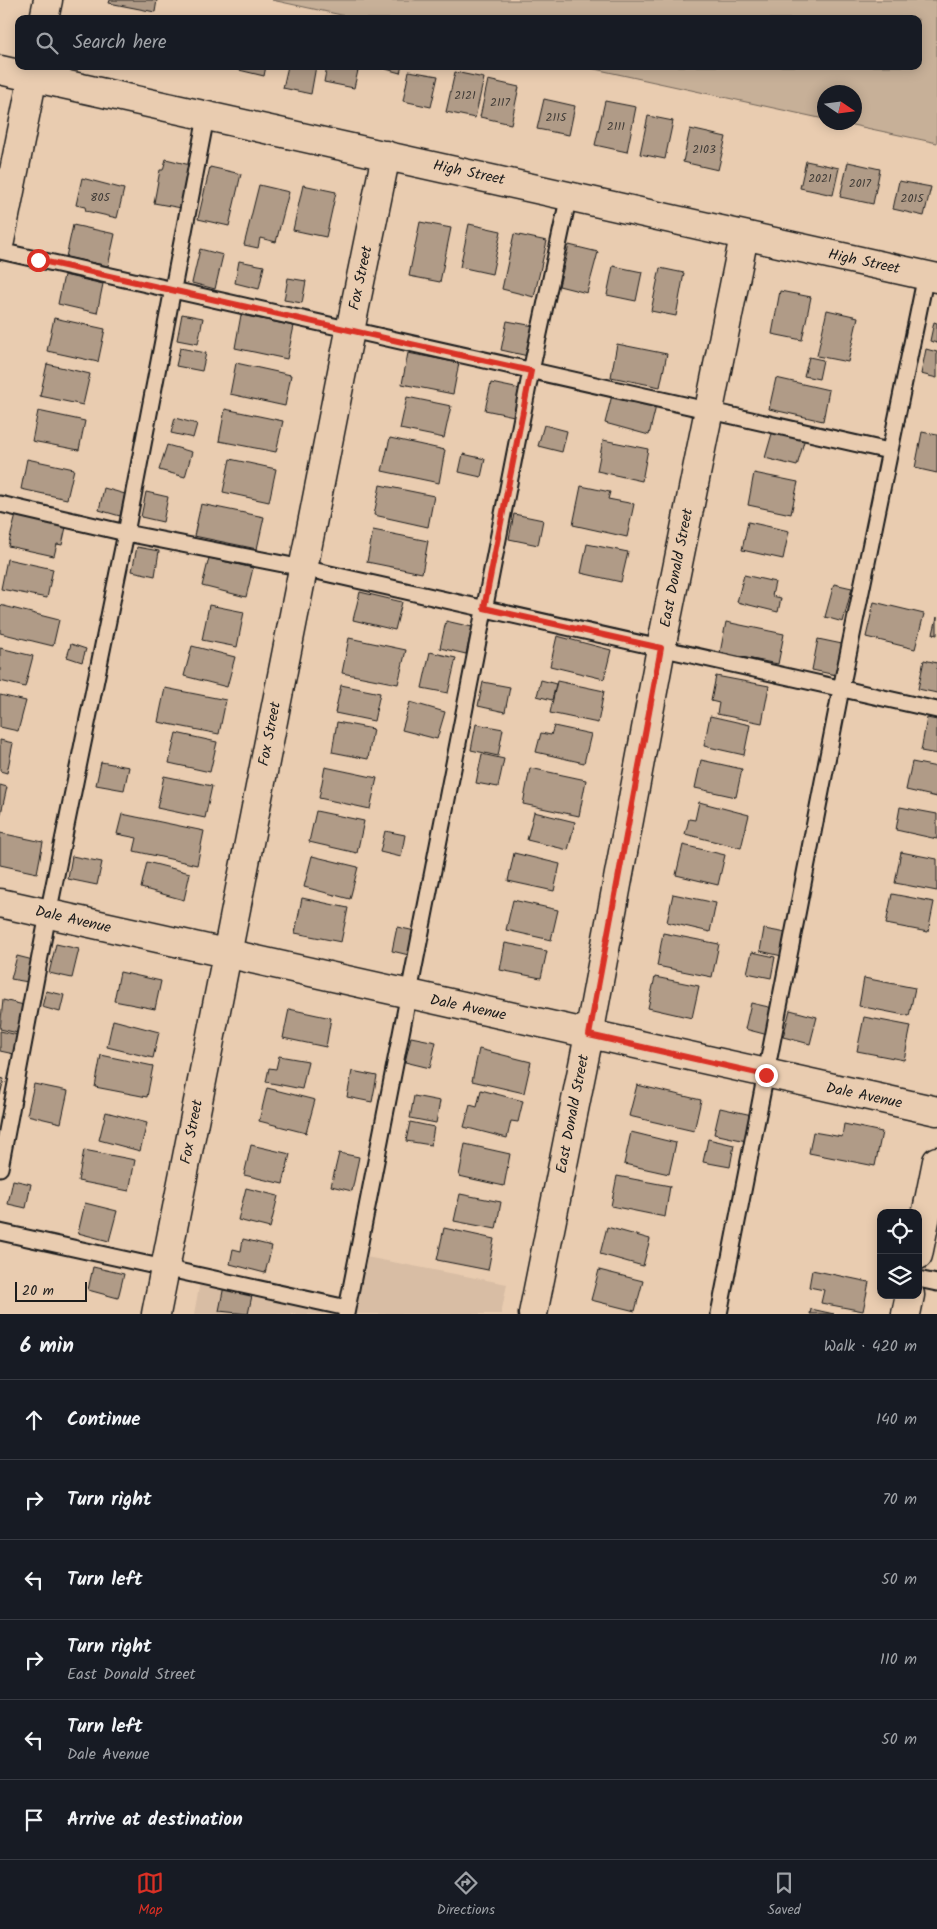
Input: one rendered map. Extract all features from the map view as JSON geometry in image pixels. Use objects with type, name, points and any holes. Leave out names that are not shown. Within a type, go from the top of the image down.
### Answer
[{"type":"street","points":[[45,15],[48,0]]},
{"type":"street","name":"High Street","points":[[0,70],[33,72],[206,117],[569,195],[931,277]]},
{"type":"street","points":[[0,241],[33,72]]},
{"type":"street","name":"Fox Street","points":[[156,1314],[386,156]]},
{"type":"street","name":"East Donald Street","points":[[533,1314],[589,1035],[661,648],[744,236]]},
{"type":"street","name":"Dale Avenue","points":[[0,903],[766,1075],[937,1111]]},
{"type":"street","points":[[918,1254],[937,1161]]},
{"type":"street","points":[[906,1314],[909,1299]]},
{"type":"lane","points":[[0,1168],[48,914],[126,533],[206,117]]},
{"type":"lane","points":[[0,1232],[347,1311],[407,995],[531,371],[569,195]]},
{"type":"lane","points":[[0,251],[889,451]]},
{"type":"lane","points":[[719,1314],[889,451],[931,277]]},
{"type":"lane","points":[[0,504],[126,533],[303,568],[937,710]]},
{"type":"lane","points":[[922,1280],[937,1283]]},
{"type":"shaded area","points":[[272,0],[937,0],[937,143],[862,127],[862,85],[817,85],[817,117],[599,70],[922,70],[922,15],[341,15]]},
{"type":"shaded area","points":[[366,1257],[507,1284],[501,1314],[355,1314]]},
{"type":"shaded area","points":[[200,1282],[339,1314],[194,1314]]},
{"type":"building","points":[[110,0],[157,0],[155,12],[109,3]]},
{"type":"building","points":[[239,70],[265,70],[264,76]]},
{"type":"building","points":[[287,70],[315,70],[311,94],[283,88]]},
{"type":"building","points":[[326,70],[358,70],[354,88],[324,82]]},
{"type":"building","points":[[390,70],[401,70],[400,73]]},
{"type":"building","points":[[409,71],[438,76],[431,107],[403,101]]},
{"type":"building","points":[[455,72],[484,78],[475,118],[446,112]]},
{"type":"building","points":[[488,80],[519,87],[511,124],[480,117]]},
{"type":"building","points":[[544,99],[575,106],[569,135],[537,129]]},
{"type":"building","points":[[605,101],[636,107],[627,152],[595,145]]},
{"type":"building","points":[[648,116],[673,121],[665,159],[640,154]]},
{"type":"building","points":[[690,129],[726,137],[718,170],[683,162]]},
{"type":"building","points":[[166,159],[190,165],[187,209],[154,203],[160,170],[163,170]]},
{"type":"building","points":[[806,161],[839,168],[833,195],[800,188]]},
{"type":"building","points":[[848,162],[880,169],[873,204],[840,197]]},
{"type":"building","points":[[210,167],[241,174],[229,226],[198,219]]},
{"type":"building","points":[[82,178],[124,189],[117,218],[86,211],[85,207],[76,205]]},
{"type":"building","points":[[899,181],[931,187],[924,216],[893,209]]},
{"type":"building","points":[[259,185],[289,192],[276,242],[260,238],[258,248],[244,245]]},
{"type":"building","points":[[303,185],[336,192],[326,237],[293,230]]},
{"type":"building","points":[[420,222],[451,228],[440,282],[409,276]]},
{"type":"building","points":[[469,224],[501,231],[492,274],[460,267]]},
{"type":"building","points":[[73,225],[115,234],[108,266],[66,257]]},
{"type":"building","points":[[514,234],[547,241],[534,297],[502,289]]},
{"type":"building","points":[[569,245],[598,252],[587,293],[559,286]]},
{"type":"building","points":[[200,249],[223,255],[215,289],[192,283]]},
{"type":"building","points":[[239,261],[264,266],[259,289],[235,283]]},
{"type":"building","points":[[613,266],[642,272],[636,301],[607,295]]},
{"type":"building","points":[[660,268],[684,273],[676,316],[651,311]]},
{"type":"building","points":[[64,275],[103,284],[97,313],[58,304]]},
{"type":"building","points":[[288,278],[306,281],[302,303],[284,300]]},
{"type":"building","points":[[780,291],[811,297],[802,340],[772,334]]},
{"type":"building","points":[[827,310],[858,317],[848,362],[817,356]]},
{"type":"building","points":[[182,314],[203,318],[198,344],[177,340]]},
{"type":"building","points":[[241,315],[294,326],[287,359],[235,348]]},
{"type":"building","points":[[54,318],[105,329],[98,362],[47,351]]},
{"type":"building","points":[[507,321],[534,326],[528,356],[501,350]]},
{"type":"building","points":[[934,322],[937,323],[937,343],[930,341]]},
{"type":"building","points":[[617,344],[667,354],[660,387],[611,377]]},
{"type":"building","points":[[180,348],[206,353],[202,371],[176,366]]},
{"type":"building","points":[[926,349],[937,352],[937,378],[921,374]]},
{"type":"building","points":[[408,353],[459,363],[453,394],[402,384]]},
{"type":"building","points":[[809,357],[823,360],[819,379],[804,376]]},
{"type":"building","points":[[236,363],[291,375],[285,406],[230,394]]},
{"type":"building","points":[[47,364],[90,374],[83,405],[40,396]]},
{"type":"building","points":[[776,378],[829,390],[823,421],[769,409]]},
{"type":"building","points":[[491,383],[520,389],[514,416],[485,410]]},
{"type":"building","points":[[612,395],[656,406],[649,435],[605,423]]},
{"type":"building","points":[[407,397],[451,406],[444,438],[400,429]]},
{"type":"building","points":[[225,409],[283,421],[276,452],[219,441]]},
{"type":"building","points":[[38,411],[85,421],[79,450],[32,441]]},
{"type":"building","points":[[175,418],[197,424],[193,438],[171,433]]},
{"type":"building","points":[[544,425],[567,431],[562,452],[538,446]]},
{"type":"building","points":[[773,430],[805,438],[797,466],[765,458]]},
{"type":"building","points":[[922,432],[937,435],[937,473],[915,468]]},
{"type":"building","points":[[390,438],[445,450],[439,483],[382,471]]},
{"type":"building","points":[[603,440],[648,449],[642,481],[597,471]]},
{"type":"building","points":[[167,445],[192,452],[185,477],[159,470]]},
{"type":"building","points":[[463,454],[485,459],[481,477],[459,472]]},
{"type":"building","points":[[27,459],[74,469],[67,499],[21,489]]},
{"type":"building","points":[[230,459],[276,469],[269,502],[223,492]]},
{"type":"building","points":[[754,473],[798,482],[791,514],[748,505]]},
{"type":"building","points":[[380,485],[434,496],[428,527],[374,515]]},
{"type":"building","points":[[581,486],[610,492],[608,499],[634,504],[627,537],[573,525]]},
{"type":"building","points":[[104,488],[125,494],[120,516],[99,510]]},
{"type":"building","points":[[146,492],[168,497],[163,522],[141,517]]},
{"type":"building","points":[[201,504],[264,517],[257,549],[194,536]]},
{"type":"building","points":[[514,514],[543,520],[538,545],[509,539]]},
{"type":"building","points":[[16,515],[66,527],[62,545],[57,544],[54,556],[8,546]]},
{"type":"building","points":[[748,522],[789,531],[783,559],[742,550]]},
{"type":"building","points":[[373,530],[428,541],[422,573],[367,562]]},
{"type":"building","points":[[587,544],[628,552],[621,582],[581,573]]},
{"type":"building","points":[[137,547],[159,551],[155,576],[132,571]]},
{"type":"building","points":[[209,558],[253,568],[246,597],[202,586]]},
{"type":"building","points":[[7,559],[53,569],[47,598],[1,589]]},
{"type":"building","points":[[744,575],[775,582],[772,596],[781,598],[778,612],[737,602]]},
{"type":"building","points":[[834,584],[852,588],[843,622],[825,617]]},
{"type":"building","points":[[360,592],[402,602],[395,630],[353,620]]},
{"type":"building","points":[[874,602],[924,614],[915,649],[866,637]]},
{"type":"building","points":[[0,605],[59,620],[53,646],[0,633]]},
{"type":"building","points":[[209,605],[244,612],[237,647],[202,640]]},
{"type":"building","points":[[937,617],[937,635],[933,634]]},
{"type":"building","points":[[446,621],[472,627],[466,654],[440,648]]},
{"type":"building","points":[[726,622],[784,634],[778,664],[720,653]]},
{"type":"building","points":[[557,636],[611,650],[604,679],[550,666]]},
{"type":"building","points":[[349,638],[406,650],[398,684],[342,673]]},
{"type":"building","points":[[818,639],[842,644],[836,675],[812,670]]},
{"type":"building","points":[[71,644],[86,649],[82,662],[67,657]]},
{"type":"building","points":[[192,646],[235,657],[227,687],[184,676]]},
{"type":"building","points":[[0,648],[33,656],[25,687],[0,681]]},
{"type":"building","points":[[430,652],[456,658],[448,693],[422,688]]},
{"type":"building","points":[[924,660],[937,663],[937,693],[918,689]]},
{"type":"building","points":[[716,676],[769,686],[762,723],[717,714],[719,703],[711,701]]},
{"type":"building","points":[[541,680],[556,684],[552,700],[537,696]]},
{"type":"building","points":[[557,681],[604,691],[598,723],[550,713]]},
{"type":"building","points":[[483,682],[510,687],[505,712],[478,706]]},
{"type":"building","points":[[341,685],[380,693],[374,721],[335,713]]},
{"type":"building","points":[[165,688],[226,700],[219,734],[158,722]]},
{"type":"building","points":[[0,695],[26,701],[18,731],[0,727]]},
{"type":"building","points":[[410,702],[445,712],[437,739],[402,730]]},
{"type":"building","points":[[710,716],[750,725],[744,755],[704,746]]},
{"type":"building","points":[[927,718],[937,720],[937,754],[921,751]]},
{"type":"building","points":[[337,722],[373,729],[368,759],[332,752]]},
{"type":"building","points":[[476,724],[503,729],[498,756],[471,750]]},
{"type":"building","points":[[554,726],[591,734],[584,763],[536,752],[541,733],[551,735]]},
{"type":"building","points":[[176,733],[217,742],[210,772],[169,763]]},
{"type":"building","points":[[0,740],[13,743],[7,773],[0,771]]},
{"type":"building","points":[[482,754],[504,759],[498,787],[476,783]]},
{"type":"building","points":[[701,760],[742,769],[736,797],[695,788]]},
{"type":"building","points":[[101,762],[129,767],[124,790],[96,785]]},
{"type":"building","points":[[912,762],[937,767],[937,797],[906,790]]},
{"type":"building","points":[[325,767],[377,778],[370,809],[319,798]]},
{"type":"building","points":[[530,768],[586,780],[579,816],[523,804]]},
{"type":"building","points":[[164,776],[212,786],[205,818],[157,808]]},
{"type":"building","points":[[0,785],[7,787],[0,818]]},
{"type":"building","points":[[699,802],[749,815],[741,848],[685,834],[689,819],[695,820]]},
{"type":"building","points":[[900,807],[937,814],[937,839],[896,830]]},
{"type":"building","points":[[316,811],[364,821],[357,853],[309,842]]},
{"type":"building","points":[[534,812],[575,822],[568,850],[527,840]]},
{"type":"building","points":[[122,814],[204,831],[197,865],[134,851],[137,838],[117,834]]},
{"type":"building","points":[[385,831],[405,835],[401,857],[380,852]]},
{"type":"building","points":[[0,833],[43,842],[37,873],[0,865]]},
{"type":"building","points":[[683,845],[725,855],[718,885],[676,875]]},
{"type":"building","points":[[901,852],[937,859],[937,891],[895,883]]},
{"type":"building","points":[[514,853],[560,864],[554,891],[508,881]]},
{"type":"building","points":[[72,856],[102,862],[97,885],[68,879]]},
{"type":"building","points":[[312,856],[358,867],[350,899],[304,887]]},
{"type":"building","points":[[147,862],[190,873],[184,900],[141,888]]},
{"type":"building","points":[[673,894],[716,903],[710,932],[667,922]]},
{"type":"building","points":[[892,894],[934,902],[928,932],[886,924]]},
{"type":"building","points":[[302,898],[348,908],[341,942],[295,933]]},
{"type":"building","points":[[513,900],[558,910],[551,940],[506,930]]},
{"type":"building","points":[[397,927],[415,931],[409,955],[392,951]]},
{"type":"building","points":[[764,929],[787,933],[782,956],[760,951]]},
{"type":"building","points":[[663,933],[719,944],[712,977],[657,966]]},
{"type":"building","points":[[505,943],[547,951],[541,978],[500,970]]},
{"type":"building","points":[[56,944],[79,949],[72,978],[49,973]]},
{"type":"building","points":[[752,952],[775,957],[771,978],[747,973]]},
{"type":"building","points":[[17,956],[33,960],[28,982],[11,979]]},
{"type":"building","points":[[120,972],[161,981],[155,1009],[114,1001]]},
{"type":"building","points":[[655,977],[699,986],[692,1018],[648,1008]]},
{"type":"building","points":[[864,978],[915,988],[909,1016],[859,1006]]},
{"type":"building","points":[[46,991],[64,995],[60,1012],[42,1007]]},
{"type":"building","points":[[3,1000],[24,1005],[18,1033],[0,1029]]},
{"type":"building","points":[[751,1003],[773,1008],[768,1035],[745,1029]]},
{"type":"building","points":[[289,1009],[331,1018],[326,1047],[283,1038]]},
{"type":"building","points":[[790,1010],[817,1017],[810,1044],[783,1037]]},
{"type":"building","points":[[864,1017],[911,1026],[904,1060],[857,1051]]},
{"type":"building","points":[[113,1020],[159,1032],[153,1058],[107,1047]]},
{"type":"building","points":[[0,1031],[18,1035],[14,1054],[0,1051]]},
{"type":"building","points":[[411,1037],[436,1042],[430,1068],[405,1062]]},
{"type":"building","points":[[479,1049],[531,1062],[524,1093],[472,1081]]},
{"type":"building","points":[[101,1055],[153,1066],[147,1097],[95,1087]]},
{"type":"building","points":[[279,1056],[308,1061],[302,1089],[266,1082],[269,1068],[276,1069]]},
{"type":"building","points":[[352,1071],[377,1076],[372,1102],[347,1097]]},
{"type":"building","points":[[0,1078],[4,1079],[0,1095]]},
{"type":"building","points":[[34,1084],[68,1091],[61,1123],[27,1115]]},
{"type":"building","points":[[637,1085],[701,1100],[694,1131],[629,1116]]},
{"type":"building","points":[[267,1088],[315,1100],[306,1133],[259,1121]]},
{"type":"building","points":[[481,1090],[523,1101],[518,1122],[511,1121],[507,1138],[464,1127],[470,1105],[477,1107]]},
{"type":"building","points":[[414,1096],[440,1101],[436,1123],[410,1118]]},
{"type":"building","points":[[720,1108],[752,1115],[746,1141],[714,1134]]},
{"type":"building","points":[[106,1112],[147,1123],[140,1151],[99,1140]]},
{"type":"building","points":[[410,1122],[434,1127],[431,1145],[406,1141]]},
{"type":"building","points":[[844,1124],[882,1132],[875,1166],[809,1153],[813,1132],[842,1137]]},
{"type":"building","points":[[631,1132],[676,1143],[669,1174],[624,1164]]},
{"type":"building","points":[[708,1139],[734,1145],[730,1167],[703,1162]]},
{"type":"building","points":[[465,1144],[510,1154],[504,1186],[459,1176]]},
{"type":"building","points":[[251,1145],[290,1154],[283,1184],[244,1175]]},
{"type":"building","points":[[84,1150],[135,1160],[129,1191],[78,1181]]},
{"type":"building","points":[[339,1153],[359,1157],[352,1191],[331,1186]]},
{"type":"building","points":[[617,1176],[670,1186],[665,1217],[611,1206]]},
{"type":"building","points":[[13,1180],[31,1184],[26,1208],[8,1204]]},
{"type":"building","points":[[246,1188],[278,1196],[270,1228],[238,1220]]},
{"type":"building","points":[[460,1194],[501,1202],[496,1229],[454,1221]]},
{"type":"building","points":[[85,1203],[117,1211],[109,1241],[78,1233]]},
{"type":"building","points":[[607,1227],[650,1239],[643,1266],[600,1254]]},
{"type":"building","points":[[444,1228],[494,1239],[488,1270],[437,1260]]},
{"type":"building","points":[[243,1239],[272,1246],[265,1273],[230,1264],[233,1249],[241,1251]]},
{"type":"building","points":[[93,1267],[124,1274],[118,1298],[88,1290]]},
{"type":"building","points":[[599,1270],[643,1281],[635,1311],[591,1300]]},
{"type":"building","points":[[812,1270],[869,1282],[863,1311],[821,1303],[824,1290],[809,1287]]},
{"type":"building","points":[[224,1286],[253,1291],[248,1314],[219,1311]]},
{"type":"building","points":[[811,1309],[834,1314],[810,1314]]},
{"type":"route","points":[[38,260],[531,371],[484,608],[661,648],[589,1035],[766,1075]]}]
